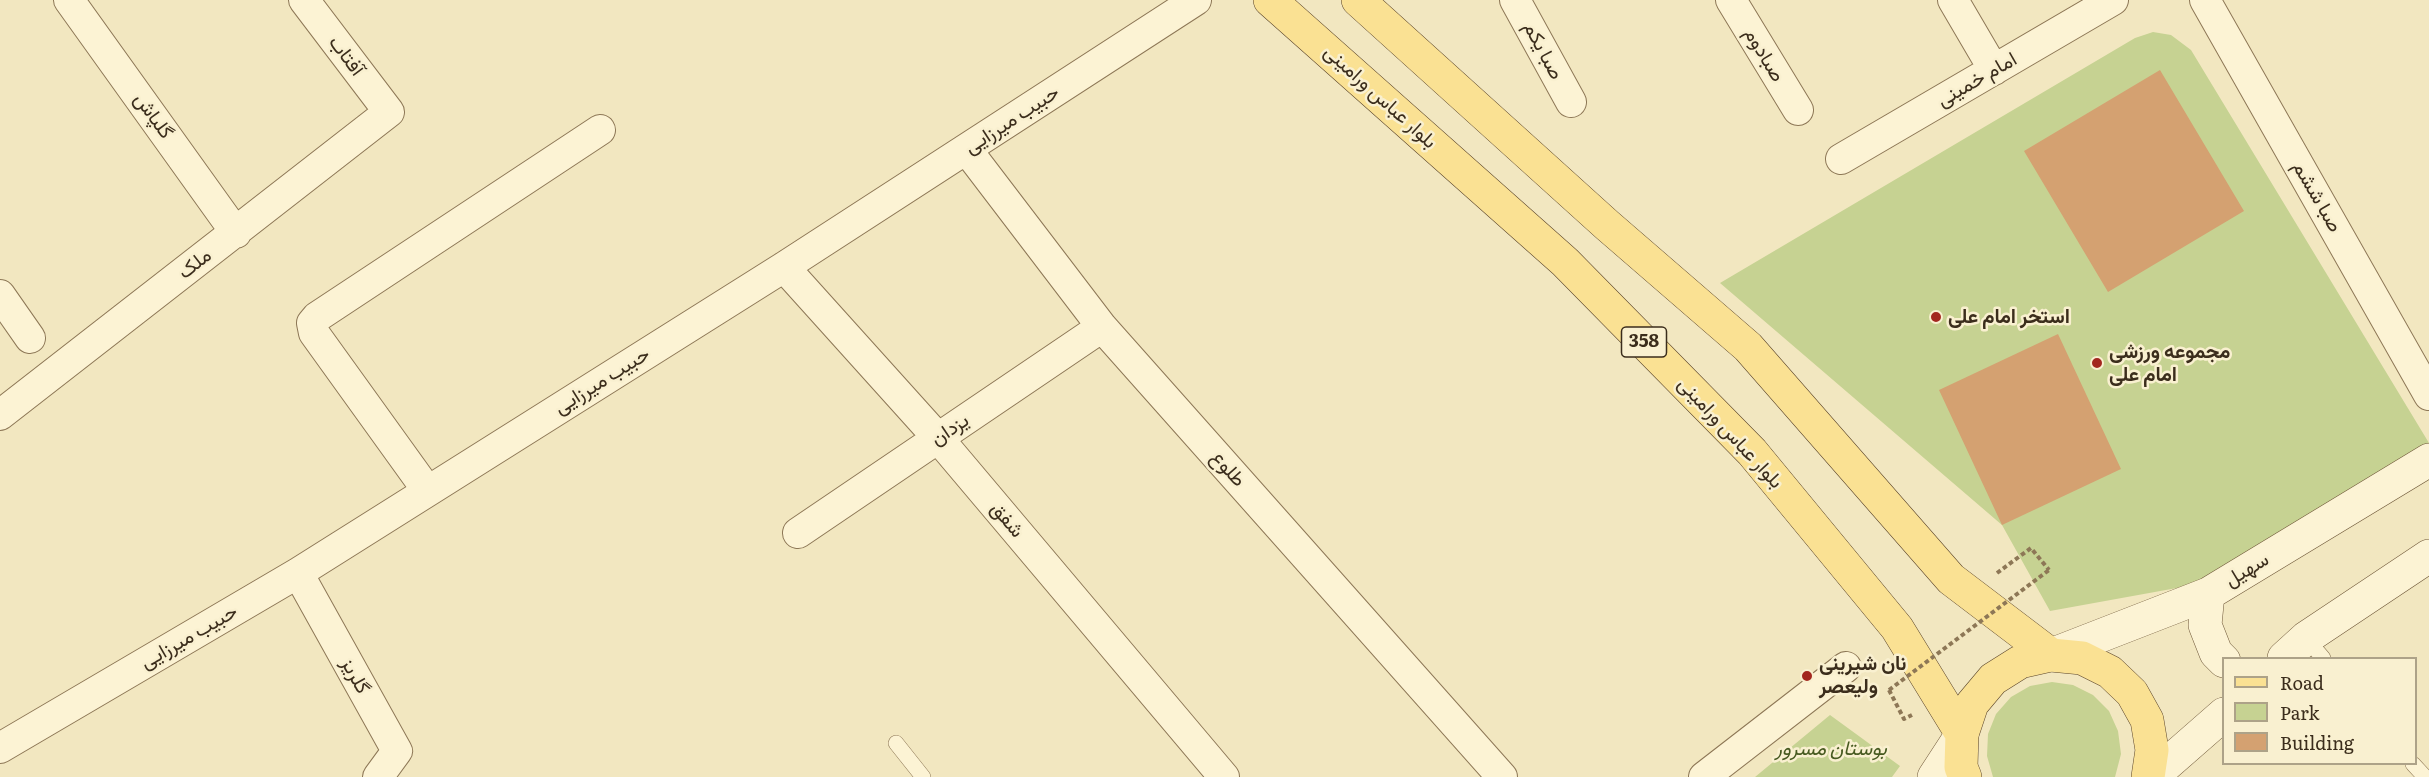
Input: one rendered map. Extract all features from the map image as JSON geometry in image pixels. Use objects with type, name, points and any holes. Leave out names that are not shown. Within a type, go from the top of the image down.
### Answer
[{"type":"main road","name":"بلوار عباس ورامینی","points":[[1270,0],[1565,262],[1752,452],[1897,628],[1962,734]]},
{"type":"main road","points":[[1358,0],[1599,217],[1748,347],[1952,579],[2052,655]]},
{"type":"main road","name":"سهیل","points":[[2052,655],[2208,594],[2429,460]]},
{"type":"main road","points":[[2304,652],[2422,565]]},
{"type":"main road","points":[[2208,594],[2205,625],[2216,652],[2222,660]]},
{"type":"main road","points":[[1934,777],[1962,734],[1972,704],[1993,679],[2020,662],[2052,655],[2082,658],[2110,672],[2133,693],[2147,720],[2152,750],[2150,777]]},
{"type":"main road","points":[[2150,777],[2222,715]]},
{"type":"main road","points":[[1962,734],[1961,767],[1965,777]]},
{"type":"street","name":"گلپاش","points":[[69,0],[236,233]]},
{"type":"street","name":"آفتاب","points":[[304,0],[389,112]]},
{"type":"street","name":"حبیب میرزایی","points":[[0,748],[298,573],[784,267],[1196,0]]},
{"type":"street","name":"صبا یکم","points":[[1515,0],[1571,102]]},
{"type":"street","name":"صبادوم","points":[[1731,0],[1798,110]]},
{"type":"street","points":[[1953,0],[1994,70]]},
{"type":"street","name":"امام خمینی","points":[[1841,159],[2113,0]]},
{"type":"street","name":"صبا ششم","points":[[2205,0],[2429,395]]},
{"type":"street","name":"ملک","points":[[0,415],[389,112]]},
{"type":"street","points":[[427,490],[314,333],[312,323],[317,317],[600,130]]},
{"type":"street","name":"طلوع","points":[[967,150],[1102,327],[1502,777]]},
{"type":"street","name":"شفق","points":[[784,267],[938,438],[1224,777]]},
{"type":"street","points":[[0,295],[30,338]]},
{"type":"street","name":"یزدان","points":[[798,533],[1102,327]]},
{"type":"street","name":"گلریز","points":[[298,573],[397,752],[378,777]]},
{"type":"street","points":[[1704,777],[1846,667]]},
{"type":"lane","points":[[896,743],[923,777]]},
{"type":"lane","points":[[2414,765],[2424,777]]},
{"type":"path","points":[[1904,719],[1889,690],[2049,570],[2031,548]]},
{"type":"green space","name":"مجموعه ورزشی امام علی","points":[[2153,32],[2171,35],[2191,50],[2429,443],[2429,453],[2243,576],[2050,611],[2002,525],[1720,283],[2135,38]]},
{"type":"green space","points":[[2052,682],[2073,685],[2093,695],[2109,711],[2118,731],[2121,754],[2115,777],[1993,777],[1987,756],[1988,734],[1996,714],[2011,697],[2030,686]]},
{"type":"green space","name":"بوستان مسرور","points":[[1830,715],[1900,766],[1892,777],[1755,777]]},
{"type":"building","points":[[2160,70],[2244,211],[2108,292],[2024,151]]},
{"type":"building","points":[[2058,334],[2121,469],[2002,525],[1939,390]]},
{"type":"place","name":"استخر امام علی","points":[[1936,317]]},
{"type":"place","name":"مجموعه ورزشی امام علی","points":[[2097,363]]},
{"type":"place","name":"نان شیرینی ولیعصر","points":[[1807,676]]}]
